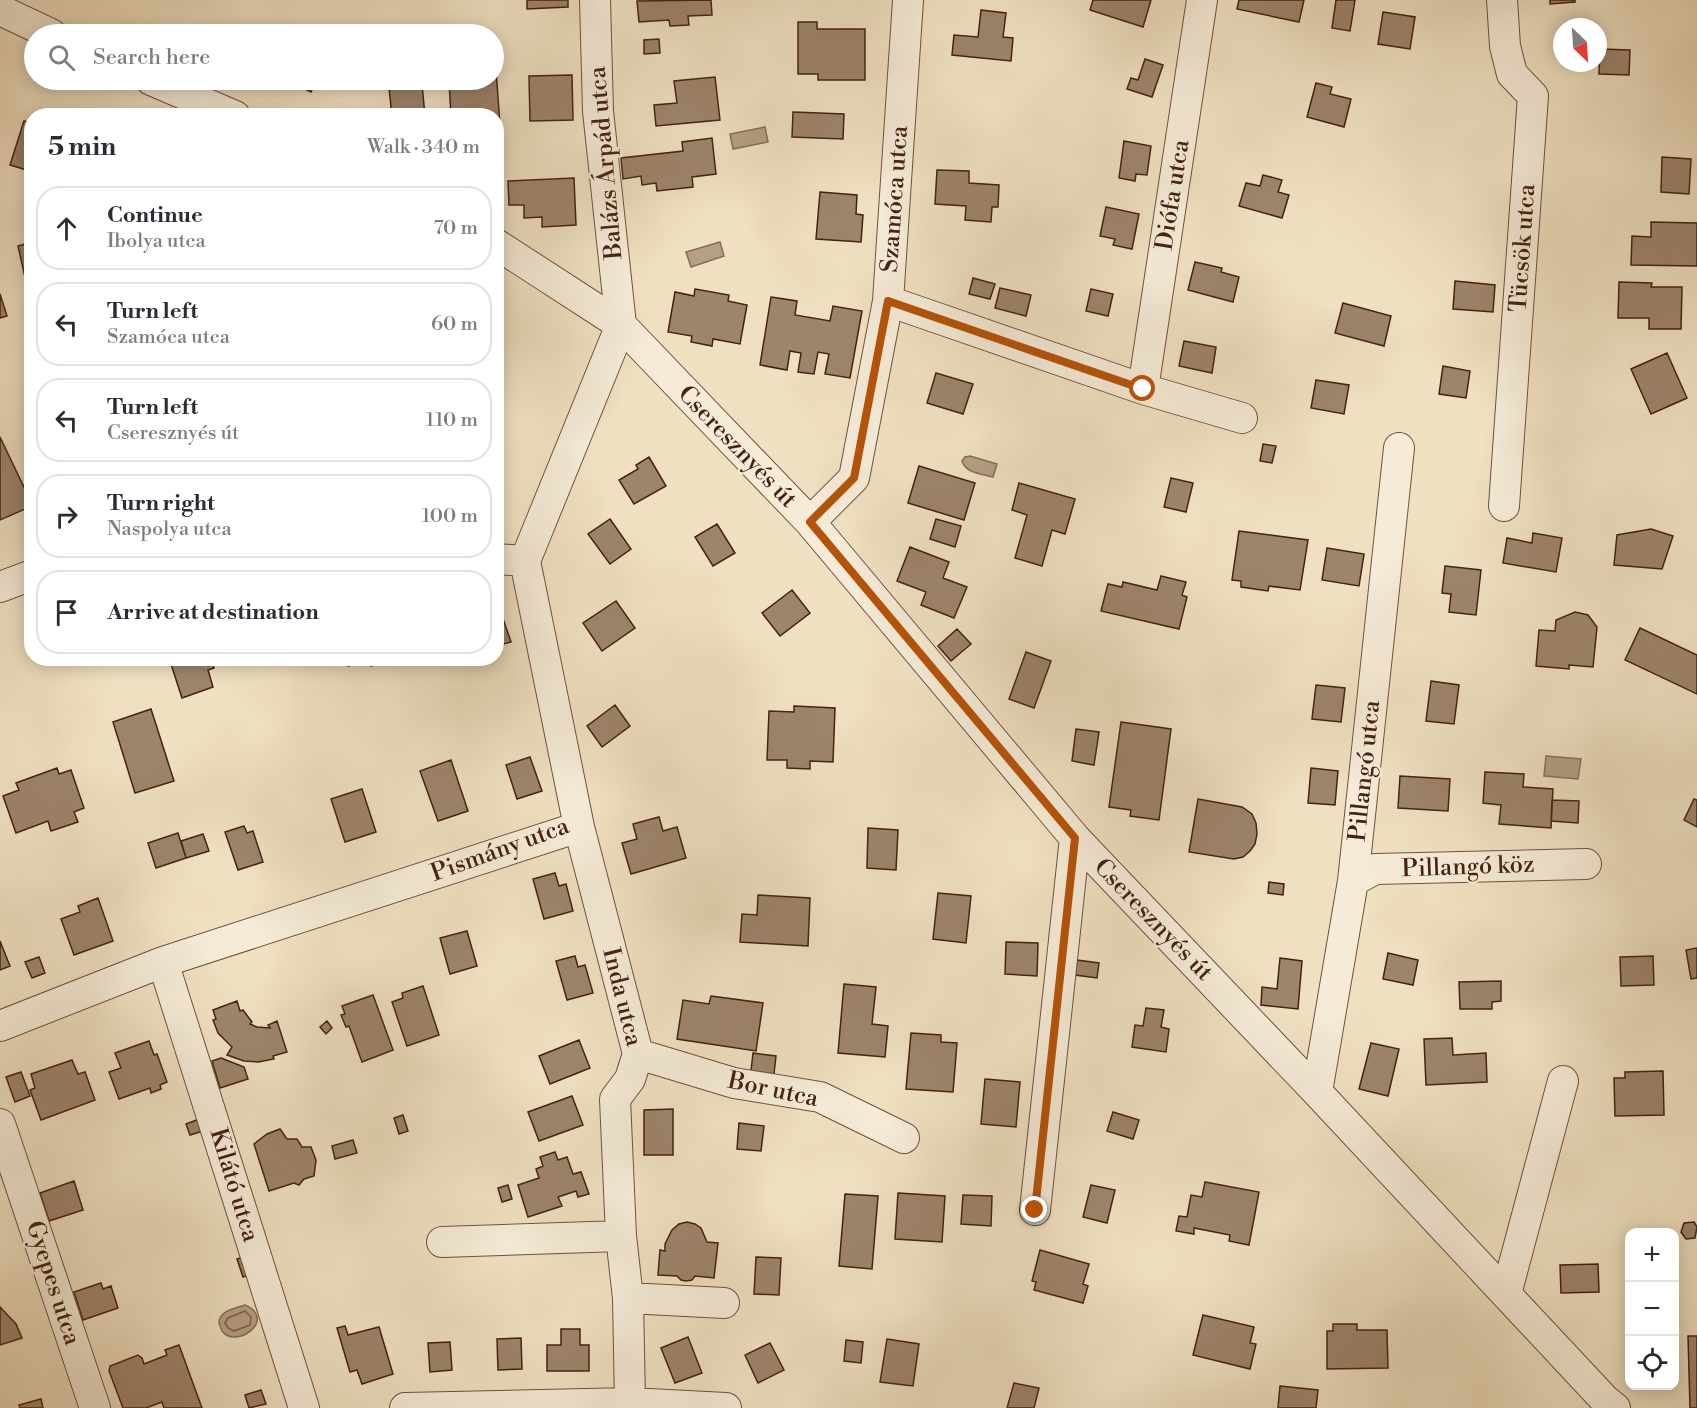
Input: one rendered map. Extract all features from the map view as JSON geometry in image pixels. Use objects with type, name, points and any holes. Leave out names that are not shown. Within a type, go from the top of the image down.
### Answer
[{"type":"street","name":"Balázs Árpád utca","points":[[595,0],[598,111],[621,326]]},
{"type":"street","name":"Szamóca utca","points":[[810,522],[854,478],[888,301],[908,0]]},
{"type":"street","name":"Diófa utca","points":[[1143,389],[1202,0]]},
{"type":"street","name":"Tücsök utca","points":[[1502,0],[1505,46],[1512,75],[1533,96],[1504,506]]},
{"type":"street","points":[[0,10],[30,24]]},
{"type":"street","points":[[174,90],[216,108]]},
{"type":"street","name":"Cseresznyés út","points":[[504,249],[621,326],[810,522],[1075,838],[1615,1408]]},
{"type":"street","points":[[888,301],[1143,389],[1242,418]]},
{"type":"street","name":"Pismány utca","points":[[0,1026],[164,962],[579,827],[511,560],[621,326]]},
{"type":"street","name":"Pillangó utca","points":[[1317,1092],[1353,881],[1399,448]]},
{"type":"street","points":[[0,587],[24,578]]},
{"type":"street","name":"Inda utca","points":[[579,827],[638,1053],[630,1079],[615,1099],[621,1236],[628,1298],[630,1403]]},
{"type":"street","points":[[1035,1210],[1075,838]]},
{"type":"street","name":"Pillangó köz","points":[[1353,881],[1375,869],[1586,864]]},
{"type":"street","name":"Kilátó utca","points":[[164,962],[304,1408]]},
{"type":"street","name":"Bor utca","points":[[638,1053],[734,1083],[820,1097],[904,1138]]},
{"type":"street","points":[[1506,1294],[1563,1081]]},
{"type":"street","name":"Gyepes utca","points":[[0,1124],[95,1408]]},
{"type":"street","points":[[442,1242],[621,1236]]},
{"type":"street","points":[[628,1298],[723,1304]]},
{"type":"street","points":[[405,1408],[630,1403],[726,1408]]},
{"type":"water","points":[[765,127],[768,142],[733,149],[730,134]]},
{"type":"water","points":[[720,242],[724,256],[691,267],[686,252]]},
{"type":"water","points":[[970,456],[997,464],[993,477],[967,468],[962,461],[965,457]]},
{"type":"water","points":[[1546,756],[1581,759],[1578,779],[1544,776]]},
{"type":"water","points":[[245,1305],[254,1311],[257,1318],[256,1324],[244,1335],[228,1336],[222,1331],[220,1318],[229,1310]]},
{"type":"building","points":[[527,0],[568,0],[568,7],[527,9]]},
{"type":"building","points":[[711,0],[712,15],[688,16],[689,25],[670,26],[669,20],[639,22],[637,1]]},
{"type":"building","points":[[1093,0],[1151,0],[1143,27],[1090,10]]},
{"type":"building","points":[[1239,0],[1304,0],[1299,22],[1237,9]]},
{"type":"building","points":[[1336,0],[1355,0],[1350,31],[1332,28]]},
{"type":"building","points":[[1550,0],[1575,0],[1575,2],[1550,4]]},
{"type":"building","points":[[981,10],[1006,13],[1003,37],[1013,38],[1011,61],[952,55],[954,35],[978,37]]},
{"type":"building","points":[[1383,12],[1415,17],[1410,49],[1378,44]]},
{"type":"building","points":[[798,22],[817,22],[817,29],[865,29],[865,80],[818,80],[818,74],[798,74]]},
{"type":"building","points":[[659,39],[660,53],[644,54],[644,40]]},
{"type":"building","points":[[1607,49],[1630,50],[1629,75],[1599,74],[1599,72],[1607,72]]},
{"type":"building","points":[[1145,59],[1163,65],[1152,97],[1127,89],[1131,78],[1138,80]]},
{"type":"building","points":[[572,75],[573,120],[530,121],[529,76]]},
{"type":"building","points":[[715,77],[720,120],[656,126],[654,105],[677,103],[674,81]]},
{"type":"building","points":[[1316,83],[1332,87],[1330,94],[1351,99],[1344,127],[1307,117]]},
{"type":"building","points":[[389,90],[423,90],[424,108],[391,108]]},
{"type":"building","points":[[450,90],[497,90],[499,108],[451,108]]},
{"type":"building","points":[[793,112],[844,114],[843,139],[792,137]]},
{"type":"building","points":[[24,121],[24,169],[10,165]]},
{"type":"building","points":[[712,138],[716,174],[692,177],[693,187],[657,191],[656,183],[642,185],[641,176],[623,179],[621,158],[683,151],[682,142]]},
{"type":"building","points":[[1124,141],[1151,146],[1147,175],[1136,174],[1135,181],[1119,178]]},
{"type":"building","points":[[1662,157],[1691,159],[1689,194],[1661,192]]},
{"type":"building","points":[[937,170],[969,171],[969,183],[999,185],[998,207],[992,207],[991,222],[965,220],[966,206],[935,204]]},
{"type":"building","points":[[1263,175],[1282,180],[1278,192],[1289,195],[1282,218],[1239,206],[1246,183],[1260,186]]},
{"type":"building","points":[[574,178],[576,225],[542,227],[542,217],[524,218],[524,205],[509,205],[508,181]]},
{"type":"building","points":[[820,192],[857,195],[856,214],[863,215],[861,242],[816,239]]},
{"type":"building","points":[[1106,207],[1139,214],[1132,249],[1113,245],[1115,239],[1100,236]]},
{"type":"building","points":[[1651,222],[1697,223],[1697,266],[1631,265],[1632,236],[1651,237]]},
{"type":"building","points":[[24,244],[24,273],[18,246]]},
{"type":"building","points":[[1195,262],[1222,268],[1221,272],[1239,277],[1233,302],[1188,290]]},
{"type":"building","points":[[973,278],[995,284],[990,299],[969,294]]},
{"type":"building","points":[[1455,281],[1495,285],[1493,312],[1453,309]]},
{"type":"building","points":[[1619,282],[1652,283],[1651,287],[1682,287],[1681,329],[1649,329],[1649,318],[1618,318]]},
{"type":"building","points":[[1000,288],[1031,295],[1026,316],[995,308]]},
{"type":"building","points":[[695,289],[729,295],[728,301],[747,305],[740,344],[713,339],[712,346],[691,342],[692,336],[668,332],[675,292],[694,296]]},
{"type":"building","points":[[1091,289],[1113,294],[1108,316],[1086,311]]},
{"type":"building","points":[[0,294],[7,316],[0,318]]},
{"type":"building","points":[[771,297],[797,301],[795,315],[830,321],[833,306],[862,311],[850,378],[825,374],[829,354],[818,352],[814,374],[798,372],[801,353],[790,351],[787,370],[760,365]]},
{"type":"building","points":[[1343,303],[1391,316],[1384,346],[1335,333]]},
{"type":"building","points":[[1184,341],[1216,347],[1212,373],[1179,366]]},
{"type":"building","points":[[1667,353],[1687,398],[1651,414],[1631,369]]},
{"type":"building","points":[[1443,366],[1470,371],[1466,398],[1439,394]]},
{"type":"building","points":[[936,373],[973,384],[963,414],[927,403]]},
{"type":"building","points":[[1316,380],[1349,385],[1344,414],[1311,408]]},
{"type":"building","points":[[0,437],[24,487],[24,510],[0,520]]},
{"type":"building","points":[[1263,444],[1276,446],[1272,463],[1260,461]]},
{"type":"building","points":[[649,457],[666,486],[634,504],[619,480],[638,469],[636,465]]},
{"type":"building","points":[[919,466],[975,483],[964,520],[908,503]]},
{"type":"building","points":[[1171,478],[1193,483],[1186,512],[1164,507]]},
{"type":"building","points":[[1019,483],[1075,499],[1065,534],[1052,530],[1042,566],[1015,558],[1027,515],[1012,510]]},
{"type":"building","points":[[610,519],[631,549],[610,564],[588,534]]},
{"type":"building","points":[[936,519],[961,526],[955,547],[930,539]]},
{"type":"building","points":[[717,524],[735,553],[713,566],[695,537]]},
{"type":"building","points":[[1651,529],[1673,536],[1662,569],[1614,565],[1617,535]]},
{"type":"building","points":[[1239,531],[1308,540],[1300,590],[1269,586],[1268,591],[1241,587],[1241,581],[1232,580]]},
{"type":"building","points":[[1533,533],[1562,538],[1556,572],[1503,563],[1507,538],[1532,543]]},
{"type":"building","points":[[910,547],[949,562],[943,578],[967,587],[954,618],[921,605],[926,592],[897,581]]},
{"type":"building","points":[[1327,548],[1364,554],[1359,586],[1322,580]]},
{"type":"building","points":[[1445,566],[1481,570],[1476,615],[1449,612],[1451,594],[1442,593]]},
{"type":"building","points":[[1161,576],[1186,582],[1182,595],[1187,597],[1179,629],[1101,611],[1108,584],[1122,587],[1123,582],[1157,590]]},
{"type":"building","points":[[792,590],[810,613],[780,636],[762,613]]},
{"type":"building","points":[[616,601],[635,628],[602,651],[583,623]]},
{"type":"building","points":[[1575,612],[1588,615],[1597,627],[1593,667],[1569,665],[1569,669],[1536,666],[1539,630],[1555,631],[1556,620]]},
{"type":"building","points":[[504,622],[511,642],[504,644]]},
{"type":"building","points":[[1640,628],[1697,655],[1697,694],[1625,660]]},
{"type":"building","points":[[957,629],[971,644],[951,661],[938,646]]},
{"type":"building","points":[[1026,652],[1051,661],[1034,708],[1009,699]]},
{"type":"building","points":[[172,666],[213,666],[214,668],[208,670],[213,687],[182,698]]},
{"type":"building","points":[[1431,681],[1459,685],[1454,724],[1426,721]]},
{"type":"building","points":[[1316,685],[1345,688],[1341,722],[1312,719]]},
{"type":"building","points":[[615,705],[630,726],[602,747],[587,726]]},
{"type":"building","points":[[794,706],[835,708],[833,762],[810,761],[810,769],[787,768],[787,760],[767,760],[769,711],[794,712]]},
{"type":"building","points":[[151,709],[174,781],[135,793],[113,722]]},
{"type":"building","points":[[1121,722],[1171,729],[1159,820],[1130,816],[1131,810],[1109,807]]},
{"type":"building","points":[[1076,729],[1099,732],[1094,765],[1072,761]]},
{"type":"building","points":[[530,757],[542,791],[517,799],[506,765]]},
{"type":"building","points":[[451,760],[468,811],[438,821],[420,771]]},
{"type":"building","points":[[57,768],[59,774],[71,770],[84,808],[74,812],[78,822],[51,831],[48,821],[16,833],[3,796],[19,790],[16,783]]},
{"type":"building","points":[[1311,768],[1338,771],[1335,805],[1308,803]]},
{"type":"building","points":[[1485,772],[1524,774],[1523,787],[1553,789],[1551,828],[1499,824],[1501,805],[1483,803]]},
{"type":"building","points":[[1400,776],[1450,779],[1448,811],[1398,808]]},
{"type":"building","points":[[362,789],[376,832],[345,842],[331,799]]},
{"type":"building","points":[[1198,799],[1242,807],[1252,814],[1257,834],[1255,844],[1250,851],[1243,857],[1234,859],[1189,852]]},
{"type":"building","points":[[1694,799],[1697,800],[1697,827],[1684,820]]},
{"type":"building","points":[[1552,800],[1579,801],[1578,823],[1551,821]]},
{"type":"building","points":[[659,817],[663,831],[677,827],[686,858],[631,874],[622,843],[637,839],[633,824]]},
{"type":"building","points":[[244,826],[247,833],[253,831],[263,862],[238,870],[225,832]]},
{"type":"building","points":[[868,828],[898,830],[896,870],[867,868]]},
{"type":"building","points":[[178,833],[186,858],[156,868],[148,843]]},
{"type":"building","points":[[203,834],[209,851],[186,858],[181,841]]},
{"type":"building","points":[[555,873],[559,886],[566,884],[573,911],[544,919],[533,879]]},
{"type":"building","points":[[1269,882],[1284,884],[1283,895],[1268,893]]},
{"type":"building","points":[[938,893],[971,896],[966,943],[933,939]]},
{"type":"building","points":[[758,895],[810,898],[808,946],[740,942],[742,914],[757,915]]},
{"type":"building","points":[[98,898],[113,941],[74,955],[61,919],[80,912],[78,906]]},
{"type":"building","points":[[467,931],[477,966],[450,974],[440,938]]},
{"type":"building","points":[[0,941],[10,966],[0,970]]},
{"type":"building","points":[[1006,942],[1038,943],[1037,976],[1005,974]]},
{"type":"building","points":[[1697,948],[1697,978],[1691,979],[1686,950]]},
{"type":"building","points":[[1388,953],[1418,960],[1413,985],[1383,979]]},
{"type":"building","points":[[575,956],[578,967],[585,965],[593,993],[567,1000],[556,961]]},
{"type":"building","points":[[1653,956],[1654,985],[1621,986],[1620,957]]},
{"type":"building","points":[[39,957],[45,973],[32,978],[25,962]]},
{"type":"building","points":[[1280,958],[1302,961],[1298,1009],[1261,1005],[1262,987],[1277,989]]},
{"type":"building","points":[[1077,960],[1099,963],[1097,978],[1075,975]]},
{"type":"building","points":[[1501,981],[1501,1001],[1492,1002],[1492,1009],[1460,1009],[1459,982]]},
{"type":"building","points":[[844,984],[876,987],[872,1024],[888,1026],[885,1057],[838,1053]]},
{"type":"building","points":[[423,986],[439,1035],[407,1046],[392,1002],[403,998],[402,993]]},
{"type":"building","points":[[373,995],[393,1050],[362,1062],[349,1026],[346,1027],[341,1015],[345,1014],[342,1006]]},
{"type":"building","points":[[711,996],[763,1003],[756,1051],[677,1039],[683,1000],[709,1004]]},
{"type":"building","points":[[237,1001],[240,1011],[243,1010],[252,1022],[250,1024],[270,1028],[268,1025],[277,1021],[287,1052],[273,1056],[274,1059],[258,1062],[244,1061],[227,1055],[232,1047],[218,1033],[213,1020],[216,1019],[213,1010]]},
{"type":"building","points":[[1146,1008],[1164,1010],[1161,1027],[1169,1029],[1166,1052],[1132,1047],[1135,1025],[1143,1026]]},
{"type":"building","points":[[327,1021],[332,1028],[326,1034],[320,1027]]},
{"type":"building","points":[[911,1033],[941,1035],[941,1042],[957,1043],[953,1092],[906,1089]]},
{"type":"building","points":[[1452,1038],[1453,1055],[1486,1053],[1487,1082],[1426,1085],[1424,1039]]},
{"type":"building","points":[[579,1040],[590,1068],[550,1084],[539,1056]]},
{"type":"building","points":[[149,1041],[154,1055],[157,1054],[167,1082],[160,1085],[161,1089],[151,1093],[150,1088],[119,1099],[109,1072],[121,1068],[115,1053]]},
{"type":"building","points":[[1371,1043],[1399,1049],[1388,1096],[1359,1089]]},
{"type":"building","points":[[753,1053],[776,1056],[774,1074],[751,1071]]},
{"type":"building","points":[[221,1058],[244,1067],[248,1079],[220,1088],[212,1061]]},
{"type":"building","points":[[72,1060],[78,1074],[85,1072],[95,1100],[41,1120],[30,1090],[35,1088],[31,1074]]},
{"type":"building","points":[[1663,1071],[1664,1115],[1615,1116],[1614,1078],[1625,1078],[1625,1072]]},
{"type":"building","points":[[21,1072],[30,1096],[15,1102],[6,1077]]},
{"type":"building","points":[[985,1079],[1020,1082],[1016,1127],[981,1124]]},
{"type":"building","points":[[572,1096],[583,1125],[539,1141],[528,1112]]},
{"type":"building","points":[[673,1109],[673,1155],[644,1155],[644,1110]]},
{"type":"building","points":[[1113,1112],[1139,1120],[1133,1139],[1107,1131]]},
{"type":"building","points":[[403,1115],[408,1131],[399,1134],[394,1118]]},
{"type":"building","points":[[202,1118],[206,1130],[190,1135],[186,1124]]},
{"type":"building","points":[[739,1123],[764,1126],[761,1151],[737,1149]]},
{"type":"building","points":[[280,1129],[287,1139],[297,1139],[302,1147],[311,1147],[316,1160],[314,1176],[304,1179],[299,1185],[294,1183],[269,1191],[254,1144],[267,1134]]},
{"type":"building","points":[[353,1140],[357,1153],[335,1159],[332,1146]]},
{"type":"building","points":[[555,1152],[558,1160],[567,1157],[573,1174],[581,1172],[589,1194],[578,1197],[576,1191],[558,1197],[562,1206],[528,1217],[518,1185],[539,1178],[536,1169],[543,1166],[540,1157]]},
{"type":"building","points":[[74,1181],[83,1210],[49,1221],[40,1193]]},
{"type":"building","points":[[1205,1182],[1259,1192],[1249,1245],[1229,1241],[1230,1235],[1194,1228],[1194,1234],[1176,1231],[1179,1216],[1187,1217],[1191,1195],[1202,1197]]},
{"type":"building","points":[[508,1185],[512,1199],[502,1202],[498,1188]]},
{"type":"building","points":[[1091,1185],[1115,1190],[1107,1223],[1083,1217]]},
{"type":"building","points":[[898,1193],[945,1196],[942,1242],[895,1239]]},
{"type":"building","points":[[845,1194],[878,1196],[872,1269],[839,1266]]},
{"type":"building","points":[[963,1195],[992,1196],[991,1226],[961,1224]]},
{"type":"building","points":[[687,1222],[701,1228],[707,1242],[718,1243],[714,1278],[695,1276],[692,1280],[686,1281],[677,1276],[658,1275],[660,1250],[665,1251],[665,1244],[672,1230],[679,1224]]},
{"type":"building","points":[[1694,1222],[1697,1227],[1695,1238],[1686,1239],[1681,1232],[1684,1223]]},
{"type":"building","points":[[1040,1250],[1089,1264],[1083,1284],[1088,1286],[1083,1303],[1034,1290],[1036,1282],[1032,1281]]},
{"type":"building","points":[[249,1255],[255,1273],[243,1277],[237,1259]]},
{"type":"building","points":[[756,1257],[781,1258],[779,1295],[754,1294]]},
{"type":"building","points":[[1598,1264],[1599,1292],[1561,1293],[1560,1265]]},
{"type":"building","points":[[101,1283],[103,1289],[111,1286],[118,1308],[83,1320],[74,1292]]},
{"type":"building","points":[[0,1307],[16,1324],[22,1338],[0,1345]]},
{"type":"building","points":[[1203,1315],[1254,1327],[1250,1343],[1256,1344],[1250,1369],[1193,1355]]},
{"type":"building","points":[[1333,1324],[1357,1324],[1357,1330],[1387,1330],[1388,1368],[1327,1369],[1327,1331],[1333,1331]]},
{"type":"building","points":[[345,1326],[348,1335],[379,1327],[393,1374],[362,1384],[357,1370],[350,1372],[337,1328]]},
{"type":"building","points":[[561,1329],[580,1329],[580,1345],[589,1345],[589,1371],[547,1371],[547,1345],[561,1345]]},
{"type":"building","points":[[1688,1336],[1697,1336],[1697,1408],[1690,1408]]},
{"type":"building","points":[[688,1337],[702,1373],[675,1383],[661,1348]]},
{"type":"building","points":[[521,1338],[522,1369],[498,1370],[497,1339]]},
{"type":"building","points":[[887,1339],[919,1344],[913,1386],[880,1382]]},
{"type":"building","points":[[846,1340],[863,1342],[861,1363],[844,1361]]},
{"type":"building","points":[[450,1342],[452,1370],[430,1372],[428,1343]]},
{"type":"building","points":[[770,1343],[784,1370],[758,1383],[745,1355]]},
{"type":"building","points":[[179,1345],[202,1408],[164,1408],[162,1402],[146,1408],[123,1408],[109,1371],[110,1366],[138,1355],[144,1364],[167,1355],[165,1350]]},
{"type":"building","points":[[1014,1383],[1039,1388],[1034,1408],[1007,1408]]},
{"type":"building","points":[[1280,1386],[1318,1390],[1316,1408],[1278,1408]]},
{"type":"building","points":[[261,1390],[266,1404],[249,1408],[245,1395]]},
{"type":"building","points":[[41,1399],[43,1408],[20,1408],[19,1405]]},
{"type":"route","points":[[1035,1210],[1075,838],[810,522],[854,478],[888,301],[1143,389]]}]
